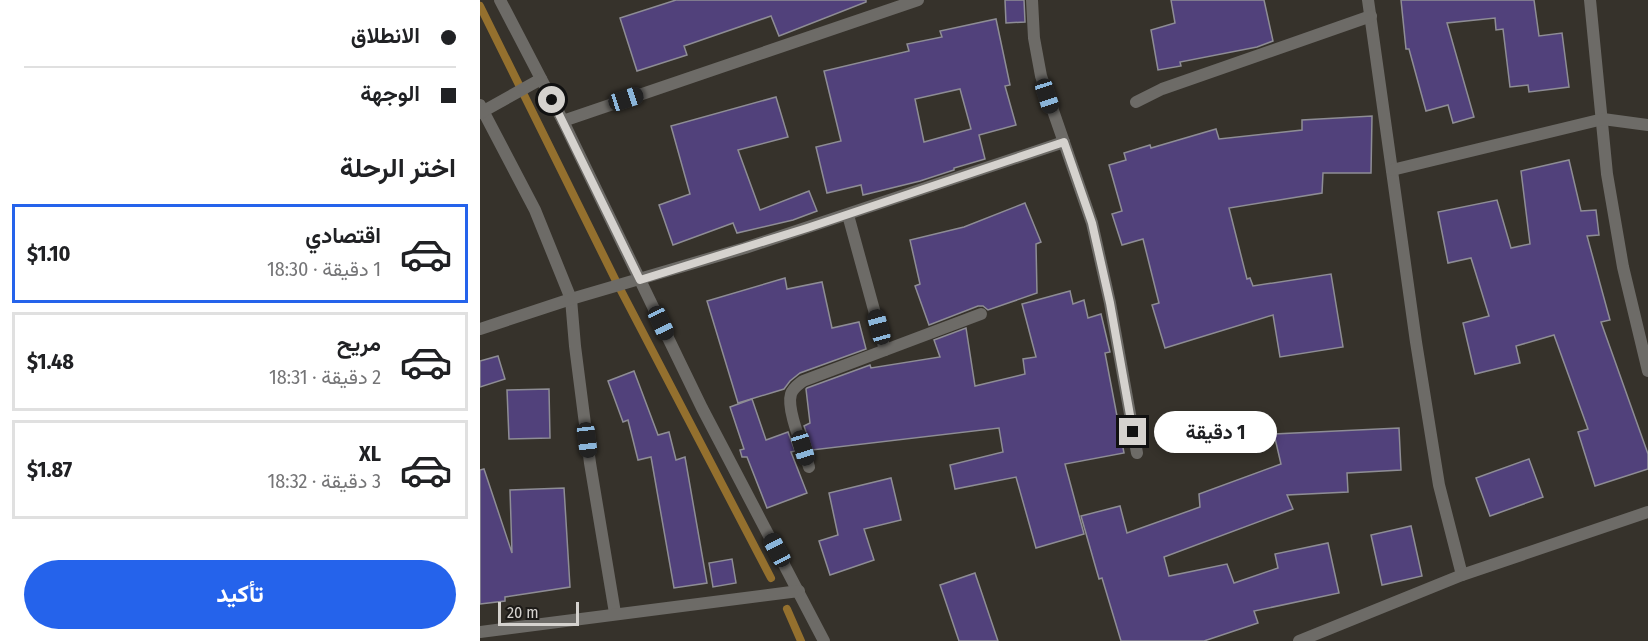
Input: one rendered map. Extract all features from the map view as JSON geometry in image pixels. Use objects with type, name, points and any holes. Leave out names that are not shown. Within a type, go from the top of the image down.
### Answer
[{"type":"street","points":[[500,0],[563,121],[702,408],[824,641]]},
{"type":"street","points":[[563,121],[918,0]]},
{"type":"street","points":[[1032,0],[1034,38],[1041,76],[1092,223],[1110,303],[1137,453]]},
{"type":"street","points":[[1368,0],[1416,342],[1439,485],[1462,575]]},
{"type":"street","points":[[1590,0],[1607,174],[1623,267],[1648,371]]},
{"type":"street","points":[[1136,102],[1161,89],[1371,16]]},
{"type":"street","points":[[541,79],[481,110],[535,210],[571,298],[590,463],[615,613]]},
{"type":"street","points":[[1392,170],[1603,119],[1648,125]]},
{"type":"street","points":[[480,329],[571,298],[640,280],[848,215],[1064,142]]},
{"type":"street","points":[[848,215],[885,350]]},
{"type":"street","points":[[809,467],[791,410],[790,400],[795,387],[803,381],[981,314]]},
{"type":"street","points":[[1299,641],[1462,575],[1648,512]]},
{"type":"street","points":[[480,632],[799,591]]},
{"type":"building","points":[[676,0],[866,0],[866,2],[779,36],[771,16],[684,46],[687,55],[637,71],[620,18]]},
{"type":"building","points":[[1005,0],[1024,0],[1025,22],[1006,23]]},
{"type":"building","points":[[1171,0],[1264,0],[1273,41],[1257,47],[1180,62],[1181,66],[1158,70],[1151,30],[1175,23]]},
{"type":"building","points":[[1401,0],[1534,0],[1539,36],[1562,33],[1569,87],[1529,92],[1528,85],[1510,87],[1503,29],[1496,30],[1495,18],[1447,23],[1474,117],[1453,123],[1448,105],[1426,111],[1409,49],[1406,49]]},
{"type":"building","points":[[996,19],[1010,85],[1005,86],[1016,125],[979,135],[985,159],[920,181],[863,195],[861,185],[827,193],[816,147],[841,141],[824,71],[909,51],[907,44],[942,37],[940,31]],"holes":[[[960,89],[971,129],[924,142],[915,99]]]},
{"type":"building","points":[[776,97],[788,137],[738,150],[760,210],[809,191],[817,211],[793,220],[737,233],[733,223],[673,245],[659,205],[690,194],[671,126]]},
{"type":"building","points":[[1372,116],[1371,173],[1323,173],[1322,193],[1229,208],[1247,279],[1250,278],[1253,286],[1331,274],[1343,347],[1280,357],[1273,315],[1165,348],[1152,305],[1159,303],[1143,239],[1122,245],[1112,214],[1122,211],[1109,165],[1126,160],[1124,153],[1150,145],[1151,148],[1216,129],[1219,139],[1302,130],[1302,120]]},
{"type":"building","points":[[1569,160],[1581,211],[1596,210],[1599,235],[1587,236],[1610,320],[1601,322],[1648,454],[1648,469],[1595,486],[1578,432],[1588,429],[1554,335],[1516,346],[1520,363],[1475,374],[1463,323],[1489,316],[1471,258],[1448,263],[1438,212],[1497,200],[1511,248],[1530,244],[1521,171]]},
{"type":"building","points":[[1025,203],[1041,242],[1036,244],[1037,293],[988,310],[983,306],[978,306],[929,325],[915,286],[920,284],[910,240],[964,227]]},
{"type":"building","points":[[785,278],[787,289],[822,282],[832,328],[859,322],[866,349],[800,373],[784,389],[738,403],[707,301]]},
{"type":"building","points":[[1070,291],[1073,304],[1084,300],[1088,318],[1101,314],[1110,352],[1105,353],[1124,453],[1065,464],[1084,534],[1036,548],[1016,477],[955,489],[950,465],[1003,452],[999,428],[812,450],[804,426],[810,423],[807,388],[870,365],[871,368],[940,357],[934,340],[966,328],[975,386],[1025,374],[1023,359],[1036,357],[1022,304]]},
{"type":"building","points":[[498,356],[505,379],[480,387],[480,361]]},
{"type":"building","points":[[634,371],[658,435],[669,432],[676,460],[685,457],[707,583],[674,588],[651,457],[638,460],[628,420],[623,422],[608,381]]},
{"type":"building","points":[[549,389],[550,438],[509,439],[507,390]]},
{"type":"building","points":[[752,399],[766,440],[788,432],[795,451],[791,452],[807,493],[767,508],[747,457],[742,457],[740,450],[744,449],[730,407]]},
{"type":"building","points":[[1399,428],[1401,470],[1347,473],[1348,492],[1287,495],[1293,509],[1164,557],[1169,576],[1227,564],[1234,583],[1278,568],[1275,554],[1328,543],[1339,593],[1254,611],[1258,623],[1204,641],[1121,641],[1102,578],[1099,579],[1081,516],[1120,506],[1127,533],[1200,507],[1199,494],[1281,464],[1274,434]]},
{"type":"building","points":[[1529,459],[1543,497],[1490,516],[1476,478]]},
{"type":"building","points":[[484,469],[512,553],[510,490],[564,488],[570,587],[505,597],[505,601],[480,604],[480,470]]},
{"type":"building","points":[[891,478],[901,520],[864,529],[874,560],[830,575],[819,541],[838,535],[829,493]]},
{"type":"building","points":[[1411,526],[1422,576],[1382,585],[1371,535]]},
{"type":"building","points":[[732,559],[736,583],[713,587],[709,563]]},
{"type":"building","points":[[975,573],[998,641],[959,641],[940,585]]},
{"type":"waterway","points":[[480,6],[616,281],[771,578]]},
{"type":"waterway","points":[[787,609],[801,641]]},
{"type":"route","points":[[552,100],[640,280],[807,228],[1064,142],[1092,223],[1110,303],[1133,432]]}]
